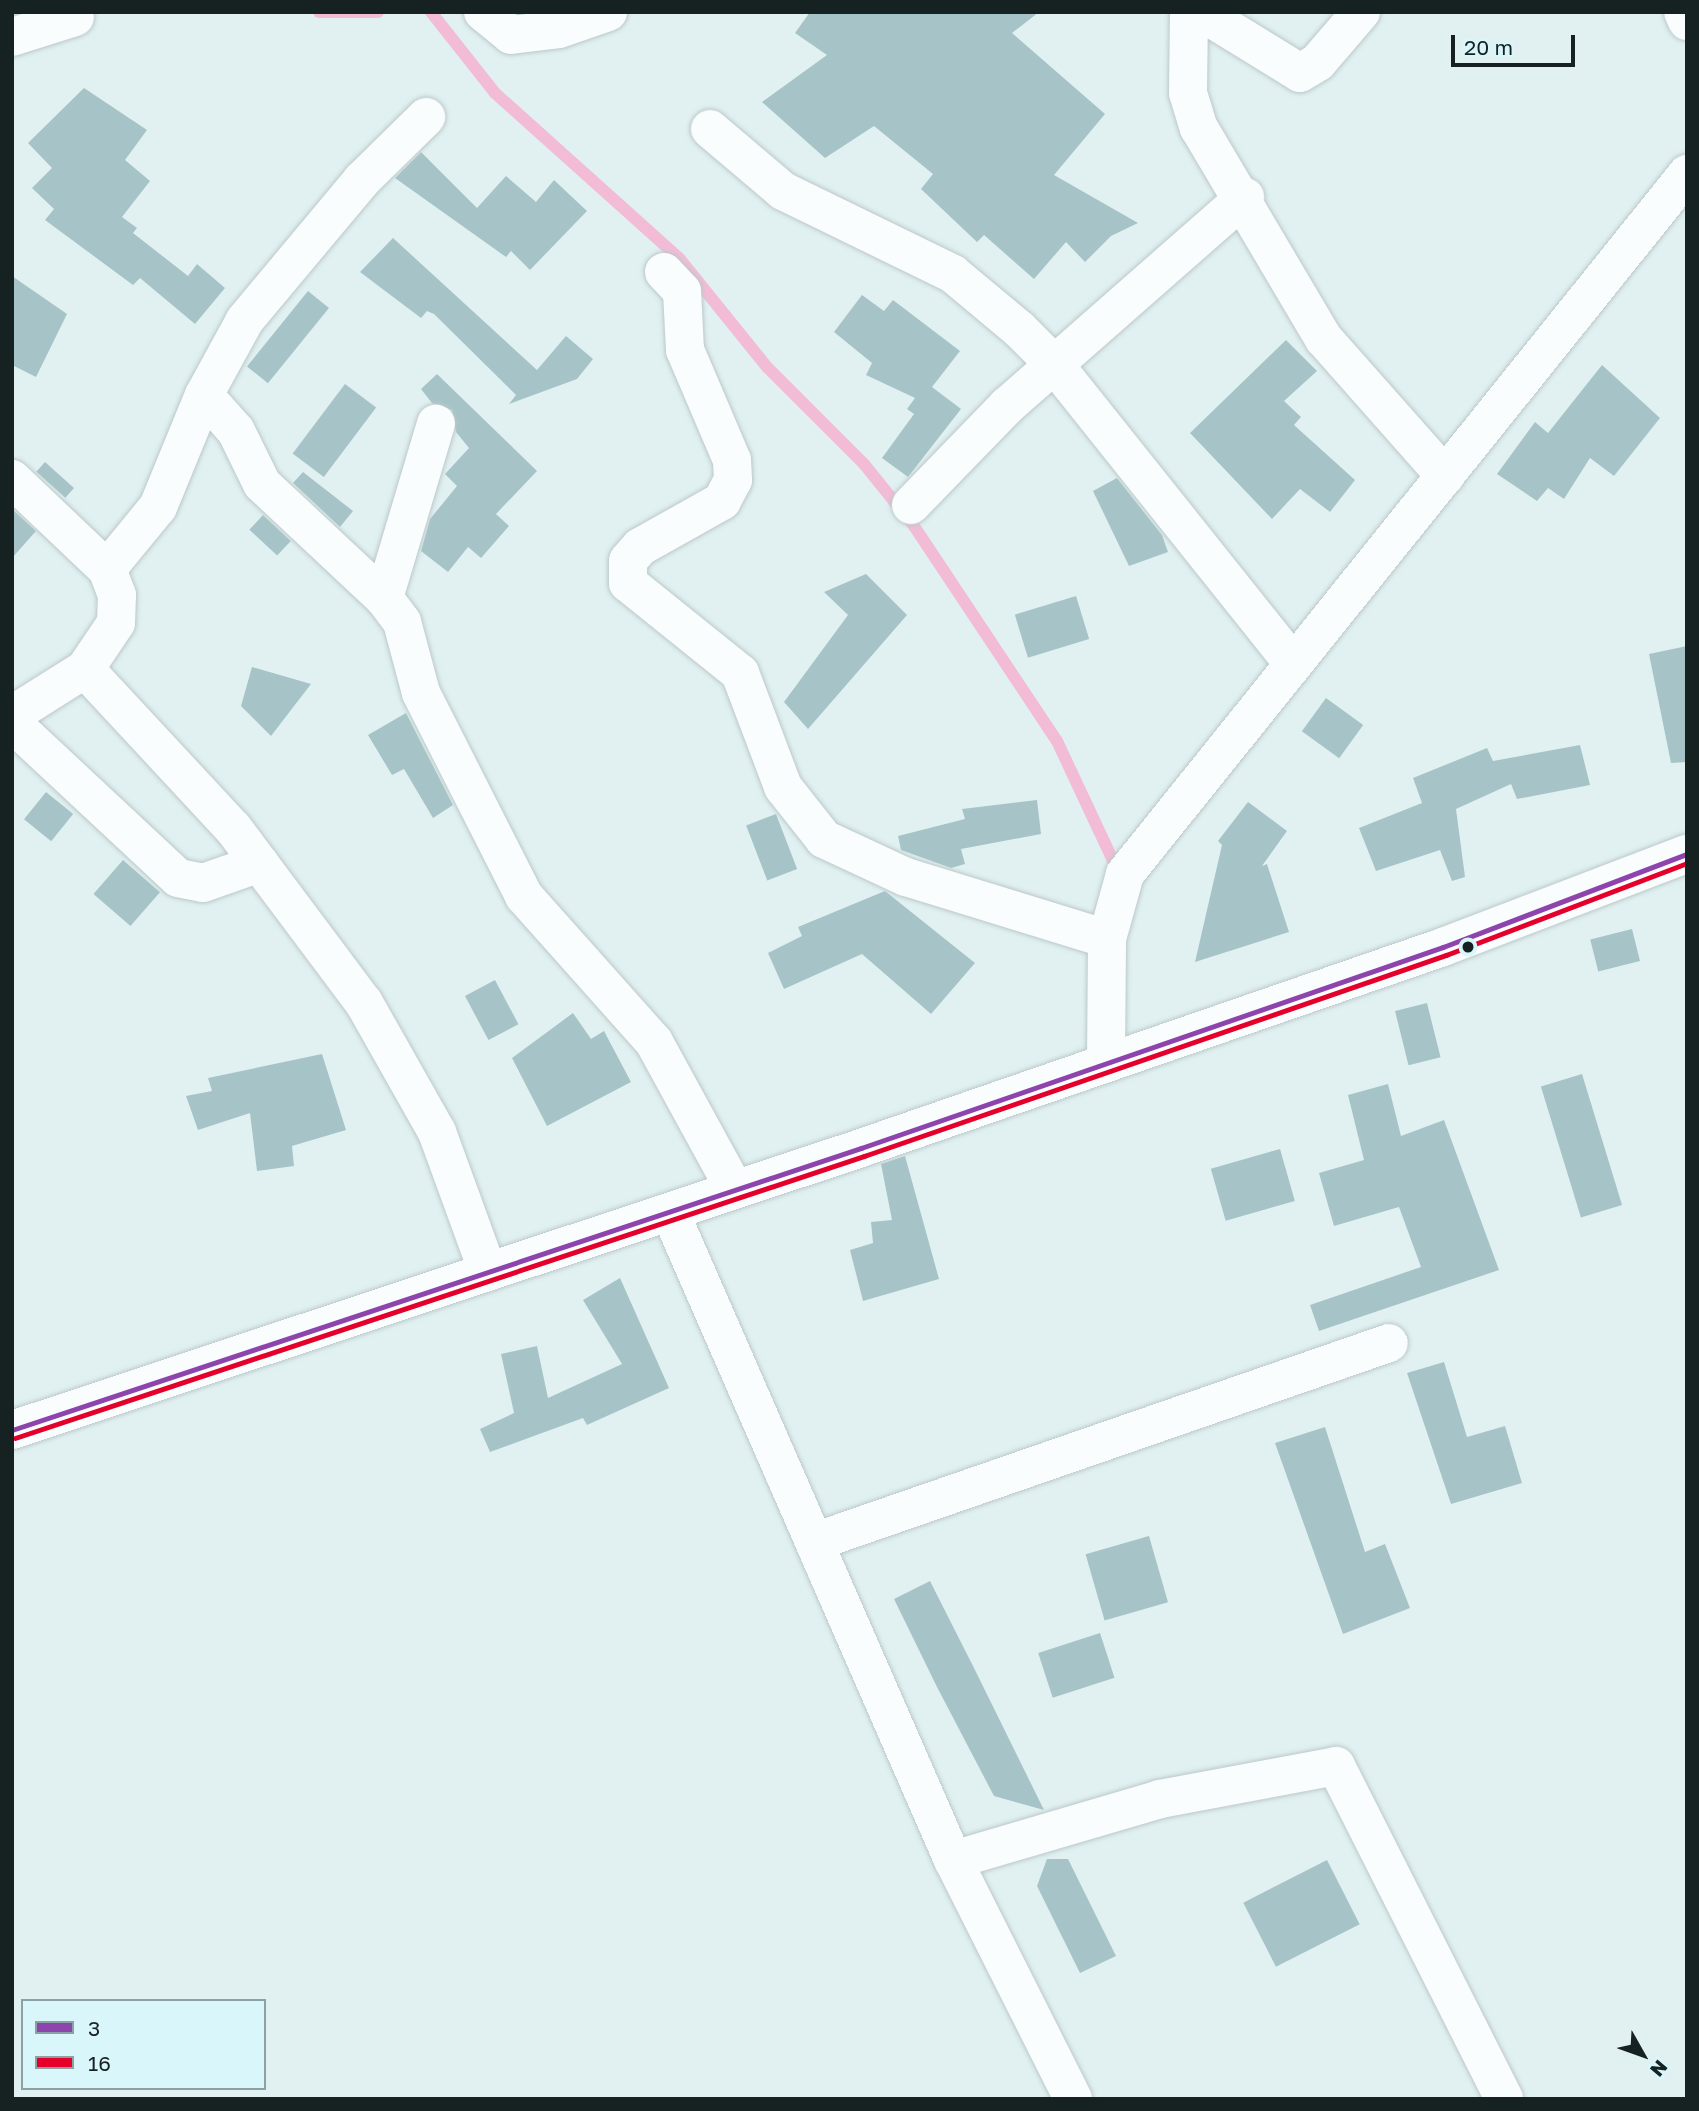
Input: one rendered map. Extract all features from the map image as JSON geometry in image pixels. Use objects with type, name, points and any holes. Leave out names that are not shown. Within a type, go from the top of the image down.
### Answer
[{"type":"street","points":[[483,12],[511,35],[559,29],[608,12]]},
{"type":"street","points":[[1189,12],[1188,93],[1199,128],[1245,197],[1324,339],[1445,476]]},
{"type":"street","points":[[1201,12],[1300,73],[1318,62],[1361,12]]},
{"type":"street","points":[[1683,12],[1687,21]]},
{"type":"street","points":[[12,37],[75,17]]},
{"type":"street","points":[[107,569],[158,507],[204,394],[245,320],[280,275],[426,117]]},
{"type":"street","points":[[710,130],[822,215],[953,274],[1054,364],[1292,662]]},
{"type":"street","points":[[1106,1060],[1107,939],[1125,874],[1292,662],[1687,174]]},
{"type":"street","points":[[911,505],[1054,364],[1245,197]]},
{"type":"street","points":[[664,272],[682,290],[685,350],[732,460],[733,480],[722,501],[640,547],[628,561],[628,583],[740,673],[783,787],[824,839],[906,877],[1107,939]]},
{"type":"street","points":[[204,394],[236,431],[262,484],[384,598],[402,622],[421,693],[524,895],[654,1042],[734,1188]]},
{"type":"street","points":[[384,598],[436,424]]},
{"type":"street","points":[[12,479],[107,569],[117,595],[116,623],[85,669],[12,715]]},
{"type":"street","points":[[85,669],[260,863],[364,1003],[437,1132],[488,1272]]},
{"type":"street","points":[[12,723],[178,878],[203,883],[260,863]]},
{"type":"street","points":[[12,1430],[670,1212],[1106,1060],[1443,947],[1687,854]]},
{"type":"street","points":[[670,1212],[817,1541],[953,1860],[1073,2099]]},
{"type":"street","points":[[817,1541],[1389,1343]]},
{"type":"street","points":[[953,1860],[1160,1799],[1336,1766],[1504,2099]]},
{"type":"building","points":[[810,12],[1039,12],[1012,33],[1105,114],[1054,175],[1138,223],[1111,236],[1085,262],[1066,242],[1034,279],[984,235],[977,242],[921,189],[933,174],[874,126],[825,158],[762,102],[827,55],[795,33]]},
{"type":"building","points":[[84,88],[147,130],[125,160],[150,181],[122,217],[137,228],[133,233],[188,276],[197,264],[225,288],[195,324],[140,278],[133,285],[45,220],[54,209],[32,188],[52,168],[28,143]]},
{"type":"building","points":[[421,152],[477,208],[506,176],[536,202],[554,180],[587,211],[530,270],[511,251],[506,257],[395,178]]},
{"type":"building","points":[[393,238],[537,370],[566,336],[593,359],[577,379],[509,404],[516,395],[434,314],[427,311],[421,318],[360,272]]},
{"type":"building","points":[[12,276],[67,314],[36,377],[12,365]]},
{"type":"building","points":[[308,291],[329,308],[268,383],[247,366]]},
{"type":"building","points":[[862,295],[884,311],[893,300],[960,351],[932,387],[961,409],[908,477],[882,458],[914,414],[907,409],[915,398],[866,375],[872,363],[834,332]]},
{"type":"building","points":[[1286,340],[1317,371],[1284,401],[1301,417],[1294,425],[1355,480],[1330,512],[1300,489],[1272,519],[1190,433]]},
{"type":"building","points":[[1602,365],[1660,418],[1614,476],[1590,458],[1564,499],[1548,488],[1537,501],[1497,474],[1535,422],[1548,433]]},
{"type":"building","points":[[437,374],[537,471],[496,514],[509,526],[481,558],[468,547],[448,572],[421,551],[430,519],[457,486],[445,474],[469,448],[456,432],[452,410],[432,403],[421,389]]},
{"type":"building","points":[[345,384],[376,407],[324,477],[293,453]]},
{"type":"building","points":[[45,462],[74,488],[65,498],[36,472]]},
{"type":"building","points":[[303,472],[353,511],[340,527],[293,483]]},
{"type":"building","points":[[1117,478],[1162,535],[1168,552],[1129,566],[1093,491]]},
{"type":"building","points":[[12,509],[36,531],[12,558]]},
{"type":"building","points":[[263,515],[291,541],[277,556],[249,530]]},
{"type":"building","points":[[866,574],[907,615],[808,729],[784,702],[848,615],[824,592]]},
{"type":"building","points":[[1076,596],[1089,639],[1028,658],[1015,615]]},
{"type":"building","points":[[1687,646],[1687,762],[1671,763],[1649,654]]},
{"type":"building","points":[[252,667],[311,684],[271,736],[241,706]]},
{"type":"building","points":[[1326,698],[1363,725],[1339,758],[1302,731]]},
{"type":"building","points":[[406,713],[453,805],[433,818],[404,769],[392,775],[368,735]]},
{"type":"building","points":[[1580,745],[1590,785],[1517,799],[1511,784],[1456,809],[1465,877],[1452,881],[1440,850],[1376,871],[1359,828],[1422,803],[1413,778],[1487,748],[1493,761]]},
{"type":"building","points":[[46,792],[73,814],[51,841],[24,819]]},
{"type":"building","points":[[1037,800],[1041,834],[961,849],[965,864],[951,868],[901,850],[898,836],[965,819],[962,809]]},
{"type":"building","points":[[1248,802],[1287,831],[1262,866],[1267,864],[1289,932],[1195,962],[1222,845],[1218,841]]},
{"type":"building","points":[[776,814],[797,869],[767,881],[746,825]]},
{"type":"building","points":[[123,860],[160,892],[130,926],[93,894]]},
{"type":"building","points":[[885,891],[975,963],[931,1014],[862,954],[784,989],[768,953],[802,936],[798,927]]},
{"type":"building","points":[[1632,929],[1640,961],[1598,971],[1590,939]]},
{"type":"building","points":[[495,980],[518,1024],[488,1040],[465,996]]},
{"type":"building","points":[[1427,1003],[1441,1057],[1409,1065],[1395,1011]]},
{"type":"building","points":[[573,1013],[591,1039],[604,1031],[631,1082],[547,1126],[512,1058]]},
{"type":"building","points":[[322,1054],[346,1130],[292,1146],[294,1166],[257,1171],[250,1113],[198,1130],[186,1096],[212,1091],[208,1078]]},
{"type":"building","points":[[1582,1074],[1622,1205],[1581,1218],[1541,1087]]},
{"type":"building","points":[[1388,1084],[1401,1136],[1444,1120],[1499,1270],[1319,1331],[1310,1305],[1421,1267],[1399,1207],[1334,1226],[1319,1173],[1364,1160],[1348,1095]]},
{"type":"building","points":[[1280,1149],[1295,1201],[1226,1221],[1211,1169]]},
{"type":"building","points":[[905,1156],[939,1279],[863,1301],[850,1250],[873,1243],[871,1222],[892,1220],[881,1164]]},
{"type":"building","points":[[620,1278],[669,1388],[587,1425],[583,1418],[490,1452],[480,1429],[514,1413],[501,1354],[537,1346],[548,1398],[622,1364],[583,1300]]},
{"type":"building","points":[[1444,1362],[1467,1437],[1505,1426],[1522,1483],[1451,1504],[1407,1373]]},
{"type":"building","points":[[1325,1427],[1365,1552],[1385,1544],[1410,1608],[1343,1634],[1275,1443]]},
{"type":"building","points":[[1149,1536],[1168,1602],[1105,1621],[1086,1554]]},
{"type":"building","points":[[930,1581],[1044,1810],[994,1796],[937,1687],[894,1599]]},
{"type":"building","points":[[1100,1633],[1115,1678],[1053,1698],[1038,1653]]},
{"type":"building","points":[[1047,1859],[1068,1859],[1116,1956],[1080,1973],[1037,1886]]},
{"type":"building","points":[[1327,1860],[1360,1924],[1276,1967],[1243,1903]]},
{"type":"waterway","points":[[319,12],[378,12]]},
{"type":"waterway","points":[[431,12],[495,93],[679,258],[767,367],[864,464],[914,526],[1057,741],[1116,867]]},
{"type":"transit line","name":"3","points":[[12,1430],[861,1148],[1443,947],[1687,854]]},
{"type":"transit line","name":"16","points":[[15,1438],[864,1156],[1446,955],[1687,863]]}]
